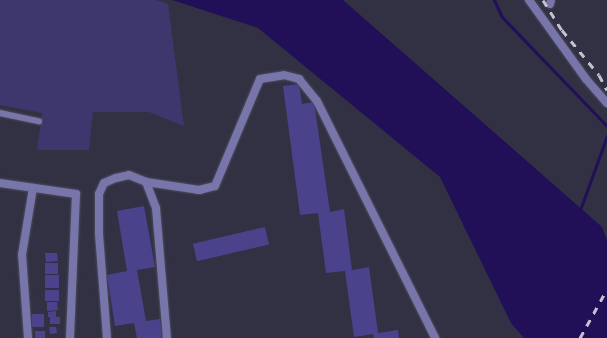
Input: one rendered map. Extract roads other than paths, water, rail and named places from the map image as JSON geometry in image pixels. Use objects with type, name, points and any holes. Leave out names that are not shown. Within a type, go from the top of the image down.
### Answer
[{"type":"street","points":[[529,0],[586,79],[607,103]]},
{"type":"street","points":[[108,338],[99,232],[99,194],[104,183],[116,178],[129,176],[146,182],[199,190],[215,186],[260,79],[284,75],[299,79],[317,101],[435,338]]},
{"type":"street","points":[[146,182],[156,208],[167,338]]},
{"type":"street","points":[[0,183],[76,194],[70,338]]},
{"type":"street","points":[[28,338],[22,255],[33,188]]},
{"type":"lane","points":[[0,114],[38,120]]},
{"type":"waterway","points":[[494,0],[502,17],[607,126]]},
{"type":"waterway","points":[[580,210],[607,136]]},
{"type":"railway","points":[[543,0],[562,30],[599,75],[607,90]]},
{"type":"railway","points":[[580,338],[607,289]]}]
